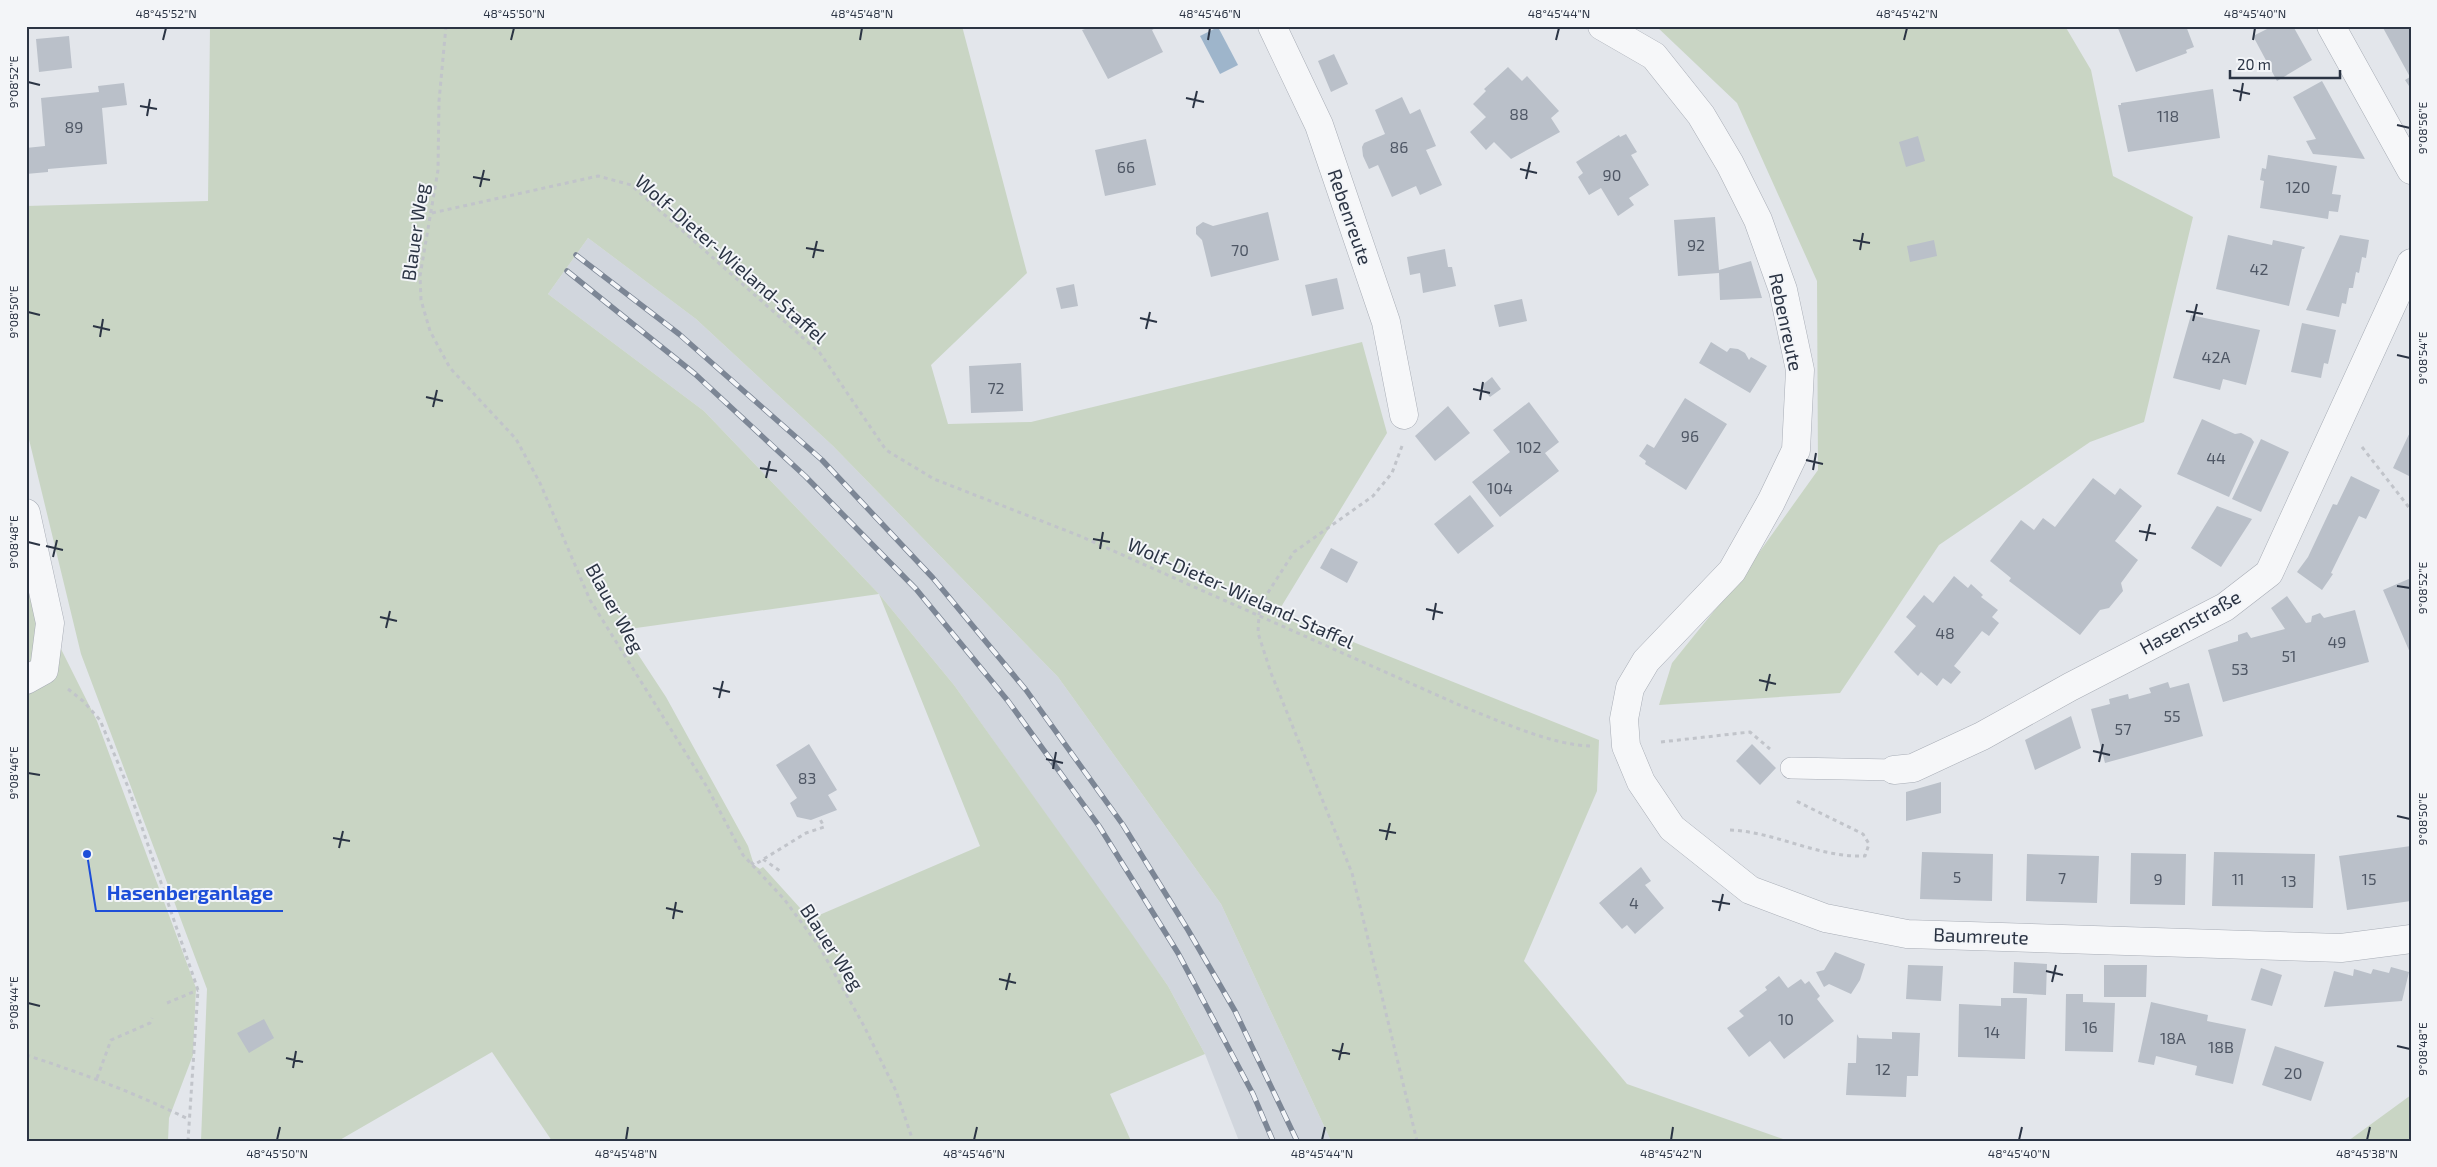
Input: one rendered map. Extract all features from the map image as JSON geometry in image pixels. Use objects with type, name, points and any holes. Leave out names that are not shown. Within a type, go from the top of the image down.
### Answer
[{"type":"street","name":"Rebenreute","points":[[1272,26],[1319,125],[1386,322],[1404,415]]},
{"type":"street","name":"Rebenreute","points":[[1602,26],[1654,56],[1701,116],[1730,164],[1758,220],[1783,290],[1800,370],[1796,450],[1771,502],[1732,571],[1646,661],[1630,688],[1624,719],[1626,746]]},
{"type":"street","points":[[2331,26],[2411,170]]},
{"type":"street","name":"Hasenstraße","points":[[1894,770],[1913,768],[1982,736],[2070,687],[2225,607],[2268,573],[2411,263]]},
{"type":"street","points":[[26,513],[50,624],[35,675]]},
{"type":"street","name":"Baumreute","points":[[1626,746],[1641,782],[1672,828],[1750,890],[1825,918],[1907,934],[2341,948],[2411,939]]},
{"type":"lane","name":"Hasenstraße","points":[[1792,768],[1894,770]]},
{"type":"path","name":"Blauer Weg","points":[[446,26],[439,101],[438,170],[420,276],[421,300],[430,331],[450,368],[516,438],[540,484],[590,600],[707,787],[743,855],[784,899],[819,946],[864,1026],[896,1091],[913,1141]]},
{"type":"path","name":"Wolf-Dieter-Wieland-Staffel","points":[[432,213],[598,176],[631,185],[820,353],[886,450],[934,479],[1080,536],[1259,614],[1440,697],[1512,726],[1578,746],[1626,746],[1750,732],[1792,768]]},
{"type":"path","points":[[1404,415],[1402,445],[1392,472],[1373,496],[1294,552],[1267,594],[1259,614],[1258,634],[1271,673],[1352,873],[1417,1141]]},
{"type":"path","points":[[2333,432],[2361,446],[2411,510]]},
{"type":"path","points":[[35,675],[84,701],[100,720],[128,787],[198,990],[188,1141]]},
{"type":"path","points":[[1721,830],[1751,831],[1845,857],[1865,856],[1869,844],[1863,834],[1789,797],[1782,786],[1783,778],[1792,768]]},
{"type":"path","points":[[743,855],[754,865],[806,833],[824,827],[819,817]]},
{"type":"path","points":[[763,859],[780,871]]},
{"type":"path","points":[[166,1003],[198,990]]},
{"type":"path","points":[[97,1078],[111,1040],[150,1023],[152,1018]]},
{"type":"path","points":[[26,1055],[97,1078],[135,1093],[188,1119]]},
{"type":"shaded area","points":[[588,238],[696,319],[833,446],[1058,677],[1221,904],[1331,1141],[1239,1141],[1205,1054],[1168,986],[954,685],[879,594],[704,411],[548,294]]},
{"type":"green space","points":[[210,26],[962,26],[1027,273],[931,365],[948,424],[1031,422],[1362,342],[1387,433],[1278,612],[1599,740],[1597,791],[1524,961],[1627,1084],[1783,1139],[1969,1141],[1331,1141],[1221,904],[1058,677],[833,446],[696,319],[588,238],[548,294],[704,411],[879,594],[954,685],[1134,937],[1168,986],[1205,1054],[1110,1094],[1131,1141],[552,1141],[492,1052],[338,1141],[201,1141],[207,989],[81,654],[26,427],[26,206],[208,201]],"holes":[[[879,594],[980,846],[810,919],[763,867],[760,869],[754,865],[748,846],[666,697],[622,630]]]},
{"type":"green space","points":[[1656,26],[2065,26],[2091,70],[2113,176],[2193,217],[2144,422],[2090,442],[1939,545],[1840,693],[1659,705],[1672,663],[1743,575],[1818,470],[1817,281],[1737,103]]},
{"type":"green space","points":[[26,528],[48,623],[97,721],[196,988],[193,1055],[169,1118],[168,1141],[26,1141]]},
{"type":"green space","points":[[2411,1095],[2411,1141],[2348,1141]]},
{"type":"water","points":[[1218,27],[1238,65],[1220,74],[1200,36]]},
{"type":"building","points":[[1083,26],[1159,26],[1152,30],[1163,52],[1108,79],[1082,30],[1085,29]]},
{"type":"building","points":[[2117,26],[2176,26],[2177,28],[2186,26],[2194,47],[2186,50],[2187,53],[2136,72]]},
{"type":"building","points":[[2273,26],[2293,26],[2312,60],[2277,81],[2253,36]]},
{"type":"building","points":[[2382,26],[2411,26],[2411,89],[2405,80],[2410,77]]},
{"type":"building","points":[[69,36],[72,68],[39,72],[36,39]]},
{"type":"building","points":[[1334,54],[1348,84],[1331,92],[1318,61]]},
{"type":"building","points":[[1508,67],[1522,81],[1527,76],[1559,111],[1551,118],[1560,132],[1511,159],[1494,142],[1486,150],[1470,132],[1486,117],[1473,104],[1486,91],[1484,89]]},
{"type":"building","points":[[2322,81],[2365,159],[2313,154],[2306,141],[2316,139],[2293,97]]},
{"type":"building","points":[[124,83],[127,105],[102,108],[107,164],[48,169],[48,172],[26,174],[26,148],[45,146],[41,98],[99,92],[98,86]]},
{"type":"building","points":[[2213,89],[2220,138],[2128,152],[2118,105]]},
{"type":"building","points":[[1402,97],[1410,114],[1420,109],[1436,146],[1426,150],[1442,185],[1420,195],[1416,186],[1392,197],[1378,165],[1369,169],[1363,156],[1362,147],[1364,143],[1385,134],[1375,110]]},
{"type":"building","points":[[1626,134],[1637,152],[1631,155],[1649,185],[1629,198],[1634,205],[1618,216],[1601,188],[1589,195],[1578,177],[1583,173],[1576,162],[1619,135],[1620,137]]},
{"type":"building","points":[[1918,136],[1925,161],[1906,167],[1899,142]]},
{"type":"building","points":[[1146,139],[1156,185],[1105,196],[1095,150]]},
{"type":"building","points":[[2268,155],[2337,166],[2332,194],[2341,195],[2338,212],[2329,211],[2328,219],[2260,208],[2264,181],[2260,180],[2262,168],[2266,169]]},
{"type":"building","points":[[1268,212],[1279,260],[1211,277],[1202,240],[1196,234],[1196,227],[1203,222],[1213,226]]},
{"type":"building","points":[[1715,217],[1719,270],[1751,261],[1762,298],[1720,300],[1719,273],[1678,276],[1674,220]]},
{"type":"building","points":[[2228,235],[2272,245],[2273,240],[2305,247],[2302,249],[2289,306],[2216,289]]},
{"type":"building","points":[[2340,235],[2369,240],[2366,258],[2362,257],[2359,273],[2356,272],[2353,288],[2349,288],[2346,304],[2342,303],[2339,317],[2306,310]]},
{"type":"building","points":[[1934,240],[1937,256],[1910,262],[1907,246]]},
{"type":"building","points":[[1445,249],[1448,267],[1452,267],[1456,286],[1423,293],[1420,273],[1410,275],[1407,257]]},
{"type":"building","points":[[1337,278],[1344,309],[1312,316],[1305,285]]},
{"type":"building","points":[[1074,284],[1078,306],[1061,309],[1056,288]]},
{"type":"building","points":[[1522,299],[1527,321],[1499,327],[1494,305]]},
{"type":"building","points":[[2191,315],[2260,330],[2246,385],[2223,379],[2220,390],[2173,378]]},
{"type":"building","points":[[2302,323],[2336,330],[2328,364],[2324,363],[2321,378],[2291,372]]},
{"type":"building","points":[[1711,342],[1727,352],[1730,348],[1738,349],[1745,353],[1749,360],[1751,357],[1767,366],[1750,393],[1699,363]]},
{"type":"building","points":[[1021,363],[1023,411],[971,413],[969,366]]},
{"type":"building","points":[[1492,377],[1501,389],[1490,397],[1481,386]]},
{"type":"building","points":[[1685,398],[1727,424],[1686,490],[1645,464],[1646,461],[1639,456],[1647,444],[1654,448]]},
{"type":"building","points":[[1529,402],[1559,442],[1545,453],[1559,471],[1500,517],[1472,482],[1510,452],[1493,430]]},
{"type":"building","points":[[1448,406],[1470,433],[1435,461],[1415,436]]},
{"type":"building","points":[[2202,419],[2235,434],[2241,433],[2251,438],[2254,442],[2229,497],[2177,474]]},
{"type":"building","points":[[2411,430],[2411,477],[2393,468]]},
{"type":"building","points":[[2261,439],[2289,452],[2261,512],[2232,499]]},
{"type":"building","points":[[2351,476],[2380,490],[2366,519],[2359,516],[2331,573],[2333,574],[2322,590],[2297,572],[2308,557],[2333,504],[2337,505]]},
{"type":"building","points":[[2093,478],[2115,495],[2120,488],[2142,506],[2115,541],[2138,560],[2121,583],[2123,591],[2109,608],[2100,610],[2080,635],[2009,581],[2011,578],[1990,561],[2021,520],[2034,530],[2043,518],[2055,527]]},
{"type":"building","points":[[1470,495],[1494,526],[1458,554],[1434,524]]},
{"type":"building","points":[[2217,506],[2252,519],[2221,567],[2191,548]]},
{"type":"building","points":[[1331,548],[1358,562],[1347,583],[1320,568]]},
{"type":"building","points":[[1954,576],[1968,588],[1971,584],[1983,595],[1981,597],[1998,610],[1992,617],[1999,623],[1989,636],[1982,631],[1954,666],[1961,672],[1951,684],[1943,678],[1937,686],[1921,672],[1918,676],[1894,652],[1916,626],[1906,617],[1924,595],[1933,603]]},
{"type":"building","points":[[2411,578],[2411,655],[2383,590]]},
{"type":"building","points":[[2287,596],[2306,623],[2311,622],[2312,616],[2320,613],[2324,618],[2355,610],[2369,662],[2223,702],[2208,650],[2238,641],[2238,635],[2247,632],[2251,638],[2285,629],[2271,608]]},
{"type":"building","points":[[2168,682],[2170,688],[2189,683],[2203,736],[2105,763],[2091,709],[2110,704],[2109,699],[2128,694],[2129,699],[2151,693],[2149,688]]},
{"type":"building","points":[[2071,716],[2081,748],[2035,770],[2025,740]]},
{"type":"building","points":[[809,744],[837,790],[828,795],[837,810],[811,820],[797,817],[790,803],[797,798],[776,765]]},
{"type":"building","points":[[1752,744],[1776,768],[1760,785],[1736,761]]},
{"type":"building","points":[[1941,782],[1941,813],[1906,821],[1906,792]]},
{"type":"building","points":[[2411,846],[2411,901],[2347,910],[2339,856]]},
{"type":"building","points":[[1922,852],[1993,854],[1992,901],[1920,899]]},
{"type":"building","points":[[2214,852],[2315,854],[2313,908],[2212,906]]},
{"type":"building","points":[[2131,853],[2186,854],[2185,905],[2130,904]]},
{"type":"building","points":[[2027,854],[2099,856],[2097,903],[2026,901]]},
{"type":"building","points":[[1641,867],[1651,881],[1645,885],[1664,908],[1635,934],[1627,925],[1622,929],[1599,903]]},
{"type":"building","points":[[1835,952],[1865,964],[1860,980],[1851,994],[1829,984],[1824,987],[1816,972],[1824,970]]},
{"type":"building","points":[[2014,962],[2047,964],[2046,995],[2013,993]]},
{"type":"building","points":[[1908,965],[1943,966],[1941,1001],[1906,999]]},
{"type":"building","points":[[2104,965],[2147,965],[2146,997],[2104,997]]},
{"type":"building","points":[[2391,967],[2409,972],[2402,1001],[2324,1007],[2334,971],[2353,976],[2354,969],[2371,974],[2373,969],[2389,973]]},
{"type":"building","points":[[2261,968],[2282,975],[2272,1006],[2251,1000]]},
{"type":"building","points":[[1779,976],[1788,988],[1801,979],[1805,984],[1809,981],[1820,996],[1817,999],[1834,1021],[1784,1059],[1770,1041],[1749,1057],[1727,1028],[1744,1016],[1739,1011],[1767,990],[1765,987]]},
{"type":"building","points":[[2066,994],[2083,994],[2083,1002],[2115,1003],[2113,1052],[2065,1051]]},
{"type":"building","points":[[2001,998],[2027,998],[2025,1059],[1958,1057],[1959,1004],[2001,1006]]},
{"type":"building","points":[[2151,1002],[2208,1015],[2207,1021],[2246,1029],[2233,1084],[2195,1075],[2197,1066],[2156,1056],[2154,1065],[2138,1062]]},
{"type":"building","points":[[264,1019],[274,1038],[249,1053],[237,1033]]},
{"type":"building","points":[[1892,1032],[1920,1033],[1918,1076],[1907,1076],[1906,1097],[1846,1095],[1848,1063],[1856,1063],[1857,1034],[1859,1038],[1892,1039]]},
{"type":"building","points":[[2275,1046],[2324,1062],[2311,1101],[2262,1085]]},
{"type":"railway","points":[[576,255],[679,334],[822,460],[933,578],[1026,690],[1123,825],[1188,930],[1235,1011],[1297,1141]]},
{"type":"railway","points":[[567,271],[695,374],[805,476],[916,589],[1008,701],[1099,826],[1178,953],[1253,1094],[1273,1141]]},
{"type":"place","name":"Hasenberganlage","points":[[87,854]]}]
